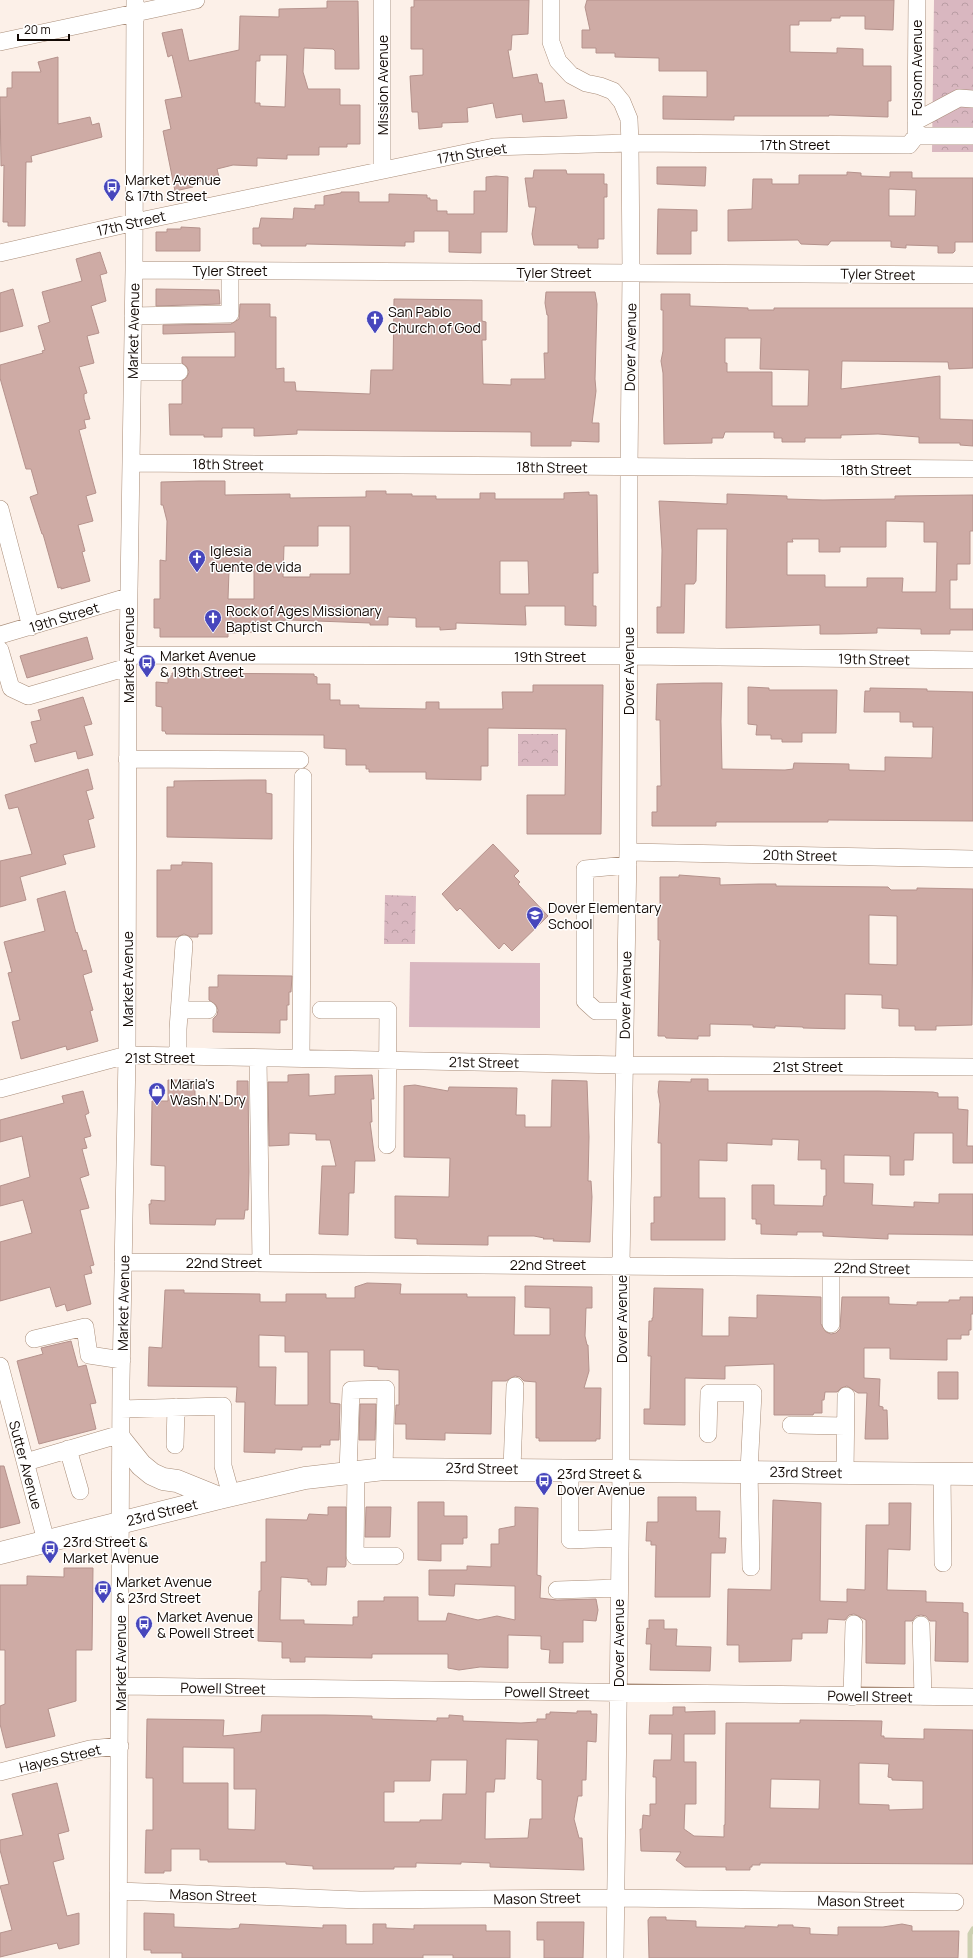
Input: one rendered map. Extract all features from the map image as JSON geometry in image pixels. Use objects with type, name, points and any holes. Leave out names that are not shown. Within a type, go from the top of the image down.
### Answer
[{"type":"main road","points":[[121,1437],[141,1465],[152,1474],[163,1479],[177,1481],[225,1496]]},
{"type":"main road","name":"23rd Street","points":[[0,1553],[225,1496],[305,1478],[352,1471],[384,1469],[570,1469],[973,1474]]},
{"type":"street","points":[[0,42],[135,6],[196,0]]},
{"type":"street","name":"Mission Avenue","points":[[382,0],[382,169]]},
{"type":"street","name":"Dover Avenue","points":[[551,0],[551,42],[558,61],[571,75],[586,83],[613,91],[622,102],[629,119],[630,143],[632,272],[629,468],[628,859],[621,1265],[621,1470],[615,1958]]},
{"type":"street","name":"Folsom Avenue","points":[[916,128],[917,0]]},
{"type":"street","name":"Market Avenue","points":[[118,1958],[121,1408],[127,1055],[128,597],[135,222],[135,6]]},
{"type":"street","name":"17th Street","points":[[0,253],[135,222],[382,169],[494,147],[630,143],[909,145],[916,128],[959,98],[973,99]]},
{"type":"street","name":"17th Street","points":[[916,128],[973,136]]},
{"type":"street","name":"Tyler Street","points":[[134,270],[973,275]]},
{"type":"street","points":[[134,316],[230,314],[230,270]]},
{"type":"street","points":[[133,372],[178,372]]},
{"type":"street","name":"18th Street","points":[[131,463],[629,468],[973,469]]},
{"type":"street","points":[[0,509],[31,627]]},
{"type":"street","name":"19th Street","points":[[0,635],[128,597]]},
{"type":"street","name":"19th Street","points":[[0,650],[11,688],[28,696],[128,661],[628,656],[973,660]]},
{"type":"street","points":[[127,759],[300,760]]},
{"type":"street","points":[[301,1058],[303,777]]},
{"type":"street","name":"20th Street","points":[[625,1011],[596,1011],[585,1000],[585,869],[628,859],[973,859]]},
{"type":"street","points":[[178,1056],[179,1010],[184,944]]},
{"type":"street","points":[[179,1010],[208,1010]]},
{"type":"street","points":[[321,1010],[388,1010],[389,1060],[387,1145]]},
{"type":"street","name":"21st Street","points":[[0,1089],[127,1055],[624,1065],[973,1066]]},
{"type":"street","points":[[258,1058],[261,1263]]},
{"type":"street","name":"22nd Street","points":[[123,1262],[973,1269]]},
{"type":"street","points":[[831,1268],[831,1324]]},
{"type":"street","points":[[34,1339],[85,1326],[89,1355],[122,1360]]},
{"type":"street","name":"Sutter Avenue","points":[[0,1366],[46,1541]]},
{"type":"street","points":[[512,1469],[515,1386]]},
{"type":"street","points":[[384,1469],[386,1389],[351,1390],[355,1556],[395,1556]]},
{"type":"street","points":[[708,1434],[709,1393],[753,1394],[749,1471],[751,1567]]},
{"type":"street","points":[[845,1472],[846,1396]]},
{"type":"street","points":[[121,1408],[223,1406],[223,1466],[225,1496]]},
{"type":"street","points":[[175,1445],[176,1407]]},
{"type":"street","points":[[791,1425],[845,1426]]},
{"type":"street","points":[[26,1462],[68,1449],[121,1437]]},
{"type":"street","points":[[68,1449],[80,1491]]},
{"type":"street","points":[[570,1469],[570,1540],[620,1538]]},
{"type":"street","points":[[942,1474],[943,1563]]},
{"type":"street","points":[[557,1590],[619,1588]]},
{"type":"street","points":[[852,1697],[854,1624]]},
{"type":"street","points":[[921,1625],[923,1697]]},
{"type":"street","name":"Powell Street","points":[[120,1686],[852,1697],[973,1697]]},
{"type":"street","name":"Hayes Street","points":[[0,1772],[90,1749],[120,1746]]},
{"type":"street","name":"Mason Street","points":[[118,1891],[360,1900],[616,1898],[955,1902]]},
{"type":"green space","points":[[934,0],[973,0],[973,152],[932,152]]},
{"type":"green space","points":[[518,734],[558,734],[558,766],[518,766]]},
{"type":"green space","points":[[385,895],[416,896],[415,944],[384,944]]},
{"type":"green space","points":[[410,962],[540,963],[540,1028],[409,1027]]},
{"type":"building","points":[[414,0],[529,0],[528,34],[512,35],[511,50],[508,50],[513,78],[537,74],[539,83],[542,83],[545,102],[564,100],[567,118],[523,122],[522,114],[496,118],[493,103],[467,108],[468,122],[442,123],[442,127],[419,129],[418,112],[412,112],[410,76],[423,75],[423,49],[411,49],[411,7],[414,7]]},
{"type":"building","points":[[587,0],[894,0],[893,30],[865,29],[865,16],[840,16],[840,18],[831,18],[831,21],[799,21],[799,25],[790,25],[790,52],[837,53],[837,48],[863,49],[863,66],[891,66],[891,101],[888,101],[888,117],[829,115],[734,116],[734,120],[663,119],[663,96],[707,97],[707,71],[659,71],[659,58],[615,57],[615,53],[596,53],[596,48],[582,48],[582,30],[590,30],[585,7]]},
{"type":"building","points":[[327,1],[358,1],[359,69],[335,69],[335,51],[333,49],[304,48],[303,72],[308,89],[340,89],[340,105],[360,105],[360,144],[347,144],[347,147],[319,147],[319,155],[287,155],[287,159],[257,158],[257,166],[233,165],[217,169],[219,177],[192,183],[193,187],[175,191],[163,131],[171,129],[165,100],[182,97],[172,55],[168,57],[162,33],[182,29],[189,61],[239,50],[240,16],[279,17],[279,9],[327,8]],"holes":[[[260,55],[287,55],[285,107],[260,106],[260,103],[255,103],[256,61],[260,61]]]},
{"type":"building","points":[[58,57],[58,124],[90,117],[92,125],[99,123],[102,137],[31,156],[32,162],[26,162],[25,226],[8,226],[8,222],[3,222],[4,165],[1,166],[0,97],[7,97],[7,88],[12,88],[12,72],[41,72],[38,62]]},
{"type":"building","points":[[657,167],[706,167],[705,186],[657,184]]},
{"type":"building","points":[[534,170],[566,170],[567,174],[604,174],[604,184],[607,184],[607,197],[604,197],[604,239],[598,239],[598,248],[578,248],[578,245],[534,245],[532,234],[536,207],[529,207],[525,178],[533,178]]},
{"type":"building","points":[[847,172],[861,173],[861,176],[890,177],[890,172],[912,172],[912,178],[973,178],[973,242],[955,242],[955,251],[953,253],[938,253],[938,246],[906,245],[906,248],[891,247],[891,241],[831,241],[828,245],[801,244],[798,240],[728,241],[728,210],[752,209],[753,179],[772,179],[772,184],[799,184],[799,175],[847,175]],"holes":[[[889,189],[916,190],[915,216],[889,216]]]},
{"type":"building","points":[[486,177],[508,177],[507,232],[481,232],[481,253],[449,252],[449,231],[414,231],[414,242],[405,242],[405,246],[306,244],[306,246],[261,246],[261,244],[253,244],[253,228],[259,228],[261,218],[293,219],[294,208],[315,209],[315,205],[324,205],[324,196],[341,192],[359,192],[359,202],[389,202],[389,194],[427,195],[427,198],[430,198],[430,200],[437,200],[437,211],[447,211],[447,214],[474,214],[474,191],[486,191]]},
{"type":"building","points":[[658,209],[697,210],[697,231],[691,231],[691,254],[657,254]]},
{"type":"building","points":[[181,227],[200,228],[200,251],[156,251],[156,232],[167,232],[167,229],[181,229]]},
{"type":"building","points":[[100,252],[107,273],[100,275],[106,301],[91,306],[99,333],[87,336],[94,363],[79,367],[87,393],[84,394],[84,399],[90,419],[84,420],[86,428],[79,430],[96,493],[86,496],[93,521],[78,525],[85,551],[82,552],[90,581],[61,589],[61,587],[58,588],[43,534],[30,497],[38,494],[31,469],[26,469],[0,378],[0,365],[43,353],[42,351],[45,350],[38,326],[50,322],[42,292],[82,281],[76,259]]},
{"type":"building","points":[[13,289],[23,326],[0,332],[0,293]]},
{"type":"building","points":[[156,289],[219,290],[220,304],[156,306]]},
{"type":"building","points":[[546,292],[595,292],[597,304],[596,391],[592,423],[599,423],[599,442],[571,441],[571,446],[531,446],[531,432],[297,430],[297,434],[254,436],[254,428],[222,428],[222,437],[204,437],[204,435],[170,435],[169,404],[182,404],[182,381],[187,377],[189,372],[187,367],[182,363],[182,357],[235,357],[235,332],[163,334],[163,325],[231,324],[239,319],[240,304],[270,304],[270,317],[276,317],[276,369],[284,368],[284,382],[295,382],[296,391],[370,394],[371,370],[393,370],[394,299],[482,300],[482,321],[486,322],[486,340],[482,340],[483,384],[511,385],[511,379],[545,379],[544,353],[548,353],[548,315],[545,303]]},
{"type":"building","points":[[661,294],[690,294],[690,306],[748,308],[748,310],[774,310],[774,308],[973,308],[973,368],[949,369],[948,362],[842,361],[841,389],[940,376],[940,419],[973,420],[973,446],[960,445],[960,443],[919,443],[919,437],[878,434],[841,435],[841,438],[805,438],[805,442],[782,442],[782,438],[774,438],[774,432],[725,432],[723,438],[712,438],[712,443],[664,444],[663,373],[661,361],[663,351],[663,310],[661,310]],"holes":[[[725,338],[761,338],[760,369],[809,370],[808,406],[772,406],[772,372],[727,372],[727,363],[725,363]]]},
{"type":"building","points":[[225,481],[225,495],[290,494],[290,498],[366,497],[366,491],[386,491],[386,494],[436,496],[436,499],[480,499],[480,493],[495,493],[495,499],[564,499],[564,493],[589,492],[589,495],[597,495],[598,573],[593,573],[593,606],[596,606],[596,626],[565,625],[565,606],[525,606],[526,625],[456,623],[456,629],[440,630],[440,627],[416,627],[416,618],[388,617],[388,625],[290,620],[252,622],[252,632],[228,633],[228,637],[160,637],[160,628],[154,628],[154,599],[160,599],[160,560],[166,561],[167,521],[163,505],[161,505],[161,482]],"holes":[[[318,526],[350,526],[350,574],[310,574],[310,577],[283,577],[284,546],[318,546]],[[500,561],[528,561],[529,594],[500,594]],[[229,571],[254,571],[254,599],[228,599]]]},
{"type":"building","points":[[727,494],[787,496],[787,499],[823,500],[895,499],[895,496],[973,495],[973,531],[970,531],[970,564],[957,564],[957,580],[950,580],[950,609],[973,609],[973,630],[950,630],[950,634],[921,634],[921,629],[877,628],[877,633],[820,634],[820,625],[726,628],[727,529],[697,529],[696,581],[694,584],[685,584],[684,633],[657,633],[657,607],[661,607],[662,550],[659,501],[727,504]],"holes":[[[886,521],[924,522],[924,542],[937,542],[936,592],[902,592],[903,578],[867,578],[867,587],[825,587],[825,575],[787,575],[787,542],[793,542],[792,539],[819,539],[819,552],[840,552],[840,547],[886,547]]]},
{"type":"building","points":[[87,637],[93,659],[27,678],[20,656]]},
{"type":"building","points":[[172,673],[314,674],[314,676],[317,677],[317,684],[330,684],[330,700],[340,700],[340,705],[359,705],[359,708],[426,709],[426,702],[439,702],[439,709],[503,709],[502,692],[533,692],[533,685],[603,685],[601,834],[527,834],[527,795],[565,795],[566,729],[488,728],[488,766],[481,766],[481,780],[426,779],[426,772],[369,772],[369,769],[366,769],[366,765],[346,765],[346,749],[324,748],[324,735],[166,734],[165,731],[162,731],[162,707],[156,706],[156,682],[168,683],[168,676],[172,676]]},
{"type":"building","points":[[722,683],[722,769],[785,770],[793,769],[794,763],[849,764],[849,770],[885,771],[885,757],[932,758],[933,727],[913,727],[913,722],[900,722],[900,712],[864,712],[865,691],[870,691],[870,688],[927,689],[927,691],[973,692],[973,821],[828,820],[828,822],[716,822],[716,826],[652,826],[652,812],[657,812],[657,786],[661,786],[660,720],[656,720],[657,684]]},
{"type":"building","points":[[748,687],[769,688],[769,690],[837,690],[836,733],[802,733],[802,742],[782,742],[782,739],[771,739],[771,735],[756,735],[757,725],[748,724]]},
{"type":"building","points":[[83,697],[92,724],[84,726],[93,755],[78,759],[76,751],[35,762],[30,745],[37,743],[31,722],[41,720],[38,710]]},
{"type":"building","points":[[88,769],[93,789],[86,791],[94,818],[88,820],[95,847],[63,855],[66,864],[20,877],[26,900],[0,907],[0,861],[32,854],[18,807],[9,809],[5,795]]},
{"type":"building","points":[[266,780],[266,793],[272,794],[272,839],[167,837],[167,787],[174,787],[174,781]]},
{"type":"building","points":[[493,844],[519,871],[514,876],[520,882],[518,884],[548,916],[512,951],[504,943],[499,949],[460,908],[457,911],[442,894]]},
{"type":"building","points":[[182,862],[212,863],[212,934],[198,934],[198,937],[191,937],[184,934],[177,937],[157,937],[157,870],[171,870],[171,865],[182,865]]},
{"type":"building","points":[[679,875],[720,878],[720,885],[776,884],[776,886],[888,887],[891,890],[917,890],[917,888],[973,889],[972,1025],[936,1026],[936,1030],[915,1030],[915,1026],[899,1026],[899,1009],[882,1008],[882,995],[845,994],[845,1029],[775,1026],[775,1028],[753,1027],[753,1025],[710,1024],[710,1036],[698,1036],[698,1039],[666,1038],[665,1036],[658,1036],[660,940],[658,940],[658,911],[660,911],[660,877],[679,877]],"holes":[[[869,915],[897,916],[897,965],[869,964]]]},
{"type":"building","points":[[65,891],[76,933],[77,932],[83,951],[86,950],[92,972],[83,975],[93,1010],[90,1011],[98,1041],[67,1050],[66,1046],[21,1059],[12,1022],[20,1020],[8,973],[12,972],[4,942],[45,931],[37,899]]},
{"type":"building","points":[[218,975],[292,976],[291,992],[289,992],[289,1005],[287,1005],[287,1020],[280,1020],[280,1033],[213,1032],[213,1019],[217,1015],[218,1010],[216,1005],[209,1000],[209,987],[218,987]]},
{"type":"building","points":[[309,1074],[309,1096],[335,1094],[335,1076],[372,1075],[374,1099],[371,1099],[372,1122],[370,1122],[375,1161],[355,1161],[354,1193],[349,1193],[348,1235],[319,1234],[322,1166],[336,1166],[330,1140],[316,1140],[316,1134],[289,1133],[289,1145],[269,1146],[268,1082],[288,1082],[288,1075]]},
{"type":"building","points":[[691,1079],[708,1079],[708,1091],[933,1092],[938,1093],[938,1097],[958,1097],[958,1109],[968,1110],[967,1146],[973,1146],[973,1163],[953,1163],[953,1133],[914,1133],[913,1160],[904,1160],[904,1175],[890,1175],[890,1156],[844,1155],[844,1183],[873,1184],[872,1205],[914,1207],[914,1202],[939,1203],[939,1194],[973,1194],[973,1235],[888,1234],[888,1239],[823,1236],[823,1232],[797,1232],[797,1235],[761,1234],[761,1224],[756,1224],[756,1219],[752,1219],[752,1185],[774,1185],[774,1205],[823,1206],[824,1196],[826,1196],[826,1169],[821,1169],[821,1160],[798,1160],[799,1140],[772,1139],[772,1145],[727,1143],[727,1161],[699,1160],[699,1198],[725,1198],[725,1240],[651,1240],[651,1223],[654,1223],[654,1197],[661,1197],[661,1143],[658,1143],[660,1104],[658,1092],[659,1081],[691,1082]]},
{"type":"building","points":[[168,1080],[195,1080],[195,1102],[237,1103],[237,1081],[248,1081],[248,1210],[245,1210],[244,1219],[216,1219],[215,1225],[150,1224],[149,1204],[151,1204],[151,1200],[165,1201],[165,1166],[151,1165],[152,1101],[168,1101]]},
{"type":"building","points":[[552,1080],[587,1081],[589,1137],[588,1181],[591,1181],[592,1197],[590,1242],[553,1241],[554,1239],[543,1239],[544,1238],[534,1236],[488,1236],[488,1245],[417,1244],[417,1239],[395,1238],[395,1196],[449,1197],[450,1158],[404,1157],[404,1086],[415,1085],[448,1091],[449,1087],[517,1088],[516,1115],[525,1115],[525,1127],[551,1127]]},
{"type":"building","points":[[83,1091],[89,1113],[85,1115],[91,1136],[84,1138],[87,1148],[82,1149],[89,1175],[80,1178],[89,1208],[80,1210],[94,1265],[90,1266],[92,1273],[84,1275],[91,1304],[67,1311],[65,1304],[56,1307],[50,1287],[0,1301],[0,1242],[32,1233],[23,1200],[0,1206],[0,1186],[30,1177],[22,1136],[0,1142],[0,1120],[64,1103],[62,1096]]},
{"type":"building","points":[[367,1283],[401,1284],[400,1294],[467,1294],[467,1297],[515,1297],[514,1335],[550,1335],[550,1308],[525,1307],[525,1286],[592,1287],[592,1308],[586,1308],[585,1336],[588,1345],[589,1371],[584,1388],[601,1388],[600,1439],[596,1439],[596,1441],[539,1441],[539,1438],[536,1438],[536,1382],[524,1381],[520,1377],[515,1376],[506,1381],[492,1381],[491,1434],[445,1433],[445,1440],[406,1439],[406,1424],[395,1424],[396,1405],[399,1405],[399,1370],[378,1369],[378,1367],[364,1366],[364,1350],[330,1350],[330,1403],[340,1404],[339,1440],[330,1440],[330,1445],[320,1445],[321,1447],[302,1447],[302,1450],[275,1449],[275,1453],[244,1452],[245,1402],[236,1402],[237,1387],[148,1386],[149,1347],[162,1348],[165,1290],[184,1290],[184,1293],[260,1294],[260,1302],[286,1302],[286,1294],[326,1294],[326,1298],[355,1298],[355,1287]],"holes":[[[259,1335],[285,1336],[285,1352],[308,1352],[308,1405],[275,1405],[276,1367],[259,1367]]]},
{"type":"building","points":[[654,1288],[703,1289],[702,1336],[729,1336],[729,1317],[757,1318],[757,1295],[821,1297],[821,1324],[826,1332],[831,1334],[836,1333],[840,1329],[842,1297],[889,1297],[889,1304],[917,1305],[917,1302],[949,1302],[949,1300],[960,1300],[960,1297],[973,1297],[973,1314],[971,1314],[971,1330],[969,1330],[969,1335],[961,1335],[961,1339],[947,1339],[947,1360],[890,1359],[890,1348],[864,1348],[864,1378],[880,1379],[879,1406],[883,1407],[883,1410],[887,1410],[888,1439],[865,1439],[867,1393],[858,1393],[847,1386],[841,1388],[837,1392],[825,1392],[824,1400],[822,1400],[822,1413],[814,1413],[813,1415],[774,1415],[774,1364],[725,1366],[725,1379],[685,1378],[685,1425],[644,1424],[644,1409],[650,1409],[651,1356],[648,1356],[649,1321],[652,1321],[653,1318]]},
{"type":"building","points":[[71,1341],[78,1367],[86,1365],[96,1403],[90,1404],[96,1429],[39,1444],[17,1361],[43,1354],[41,1348]]},
{"type":"building","points":[[938,1372],[958,1372],[958,1399],[938,1399]]},
{"type":"building","points":[[360,1404],[376,1404],[375,1440],[359,1440]]},
{"type":"building","points":[[0,1466],[4,1466],[20,1523],[0,1528]]},
{"type":"building","points":[[658,1497],[696,1497],[696,1511],[720,1511],[719,1538],[726,1538],[725,1553],[711,1553],[710,1597],[655,1597],[656,1545],[651,1545],[651,1541],[646,1541],[647,1522],[658,1522]]},
{"type":"building","points":[[773,1500],[821,1503],[820,1601],[847,1602],[847,1589],[865,1590],[866,1525],[889,1525],[889,1503],[911,1503],[910,1550],[888,1549],[887,1590],[926,1591],[926,1602],[963,1603],[963,1612],[968,1613],[968,1662],[935,1661],[936,1621],[930,1621],[926,1616],[921,1615],[916,1616],[912,1621],[905,1621],[905,1664],[866,1663],[866,1620],[854,1614],[849,1615],[845,1620],[828,1619],[827,1633],[802,1633],[802,1639],[792,1639],[791,1661],[739,1662],[739,1645],[727,1645],[728,1589],[771,1590]]},
{"type":"building","points":[[418,1502],[444,1502],[444,1516],[467,1516],[467,1538],[463,1538],[463,1544],[441,1544],[441,1561],[418,1560]]},
{"type":"building","points":[[328,1507],[346,1507],[346,1565],[345,1567],[327,1567],[326,1585],[311,1585],[311,1582],[308,1582],[308,1579],[281,1577],[280,1620],[304,1620],[304,1624],[353,1625],[353,1617],[358,1617],[358,1601],[384,1601],[384,1597],[418,1597],[418,1621],[446,1621],[448,1613],[478,1620],[497,1616],[515,1620],[515,1586],[455,1584],[454,1596],[429,1595],[429,1570],[467,1570],[467,1566],[491,1567],[491,1544],[499,1544],[499,1529],[515,1526],[515,1507],[538,1508],[537,1575],[541,1576],[540,1598],[557,1600],[596,1599],[598,1610],[596,1621],[583,1620],[583,1642],[563,1642],[563,1663],[549,1663],[550,1650],[541,1649],[541,1636],[508,1635],[508,1668],[480,1667],[459,1670],[448,1668],[448,1654],[372,1654],[372,1658],[305,1657],[305,1662],[290,1662],[290,1658],[282,1658],[282,1642],[258,1641],[261,1562],[266,1562],[266,1519],[307,1520],[309,1514],[328,1515]]},
{"type":"building","points":[[366,1507],[391,1507],[390,1537],[365,1537]]},
{"type":"building","points":[[64,1568],[93,1568],[92,1650],[76,1650],[76,1701],[48,1709],[55,1736],[6,1748],[0,1724],[0,1706],[5,1704],[5,1650],[0,1650],[0,1585],[27,1585],[27,1576],[64,1577]]},
{"type":"building","points":[[649,1620],[664,1620],[664,1629],[677,1629],[676,1646],[711,1647],[710,1671],[650,1670],[651,1644],[646,1644]]},
{"type":"building","points":[[673,1707],[685,1707],[685,1712],[715,1711],[715,1734],[684,1734],[684,1762],[696,1762],[696,1804],[685,1804],[684,1829],[694,1836],[724,1837],[726,1723],[800,1723],[800,1720],[882,1721],[881,1736],[884,1736],[884,1738],[924,1739],[924,1729],[973,1730],[973,1864],[760,1863],[760,1865],[752,1865],[750,1870],[726,1870],[726,1867],[685,1867],[676,1860],[681,1852],[641,1851],[640,1829],[642,1829],[643,1815],[650,1816],[650,1804],[656,1804],[656,1777],[653,1777],[654,1760],[671,1760],[672,1734],[649,1734],[650,1715],[673,1715]],"holes":[[[859,1763],[889,1764],[888,1777],[892,1778],[892,1780],[923,1781],[923,1809],[889,1810],[889,1805],[859,1804]],[[771,1779],[820,1780],[819,1809],[770,1808]]]},
{"type":"building","points":[[577,1711],[591,1711],[591,1714],[597,1714],[596,1742],[587,1741],[586,1780],[582,1780],[582,1796],[578,1796],[574,1819],[579,1838],[582,1838],[584,1870],[490,1867],[490,1863],[461,1862],[461,1864],[416,1863],[416,1867],[394,1867],[394,1869],[313,1869],[313,1866],[286,1864],[286,1862],[208,1862],[208,1860],[200,1860],[200,1849],[171,1849],[171,1871],[164,1871],[164,1873],[145,1873],[146,1830],[153,1830],[153,1778],[146,1778],[147,1719],[224,1720],[223,1736],[261,1732],[262,1715],[372,1716],[372,1719],[437,1721],[437,1718],[449,1718],[449,1715],[463,1716],[463,1721],[521,1723],[537,1722],[537,1719],[546,1719],[546,1714],[550,1714],[550,1712],[577,1713]],"holes":[[[506,1739],[538,1740],[537,1779],[542,1780],[542,1819],[530,1819],[528,1838],[485,1839],[486,1792],[494,1792],[495,1779],[505,1779]],[[183,1747],[234,1748],[234,1789],[256,1789],[255,1830],[228,1829],[228,1783],[183,1783]],[[431,1760],[467,1760],[466,1794],[443,1794],[442,1820],[420,1820],[420,1822],[384,1822],[384,1792],[394,1792],[394,1781],[430,1781]]]},
{"type":"building","points":[[57,1783],[69,1831],[58,1834],[64,1859],[53,1862],[67,1916],[79,1913],[79,1944],[59,1949],[57,1943],[0,1957],[0,1933],[12,1930],[0,1886],[9,1884],[0,1850],[0,1840],[23,1835],[12,1794]]},
{"type":"building","points":[[144,1913],[174,1914],[174,1927],[230,1929],[239,1928],[240,1924],[323,1928],[323,1925],[346,1925],[346,1944],[373,1944],[373,1924],[386,1924],[386,1928],[414,1929],[414,1925],[486,1925],[486,1931],[510,1931],[510,1958],[453,1958],[453,1955],[423,1955],[423,1958],[182,1958],[182,1953],[151,1953],[151,1950],[144,1950]]},
{"type":"building","points":[[650,1917],[666,1917],[666,1920],[696,1921],[696,1927],[745,1928],[745,1926],[778,1927],[778,1925],[793,1925],[793,1927],[810,1928],[810,1934],[838,1935],[838,1927],[883,1927],[902,1924],[912,1926],[912,1931],[959,1931],[958,1958],[649,1958],[648,1920]]},
{"type":"building","points":[[537,1922],[584,1922],[583,1958],[544,1958],[544,1940],[537,1940]]},
{"type":"waterway","points":[[970,1958],[970,1934],[973,1929]]},
{"type":"place","name":"Market Avenue & 17th Street","points":[[112,202]]},
{"type":"place","name":"San Pablo Church of God","points":[[375,334]]},
{"type":"place","name":"Iglesia fuente de vida","points":[[197,573]]},
{"type":"place","name":"Rock of Ages Missionary Baptist Church","points":[[213,633]]},
{"type":"place","name":"Market Avenue & 19th Street","points":[[147,678]]},
{"type":"place","name":"Dover Elementary School","points":[[535,930]]},
{"type":"place","name":"Maria's Wash N' Dry","points":[[157,1106]]},
{"type":"place","name":"23rd Street & Dover Avenue","points":[[544,1496]]},
{"type":"place","name":"23rd Street & Market Avenue","points":[[50,1564]]},
{"type":"place","name":"Market Avenue & 23rd Street","points":[[103,1604]]},
{"type":"place","name":"Market Avenue & Powell Street","points":[[144,1639]]}]
